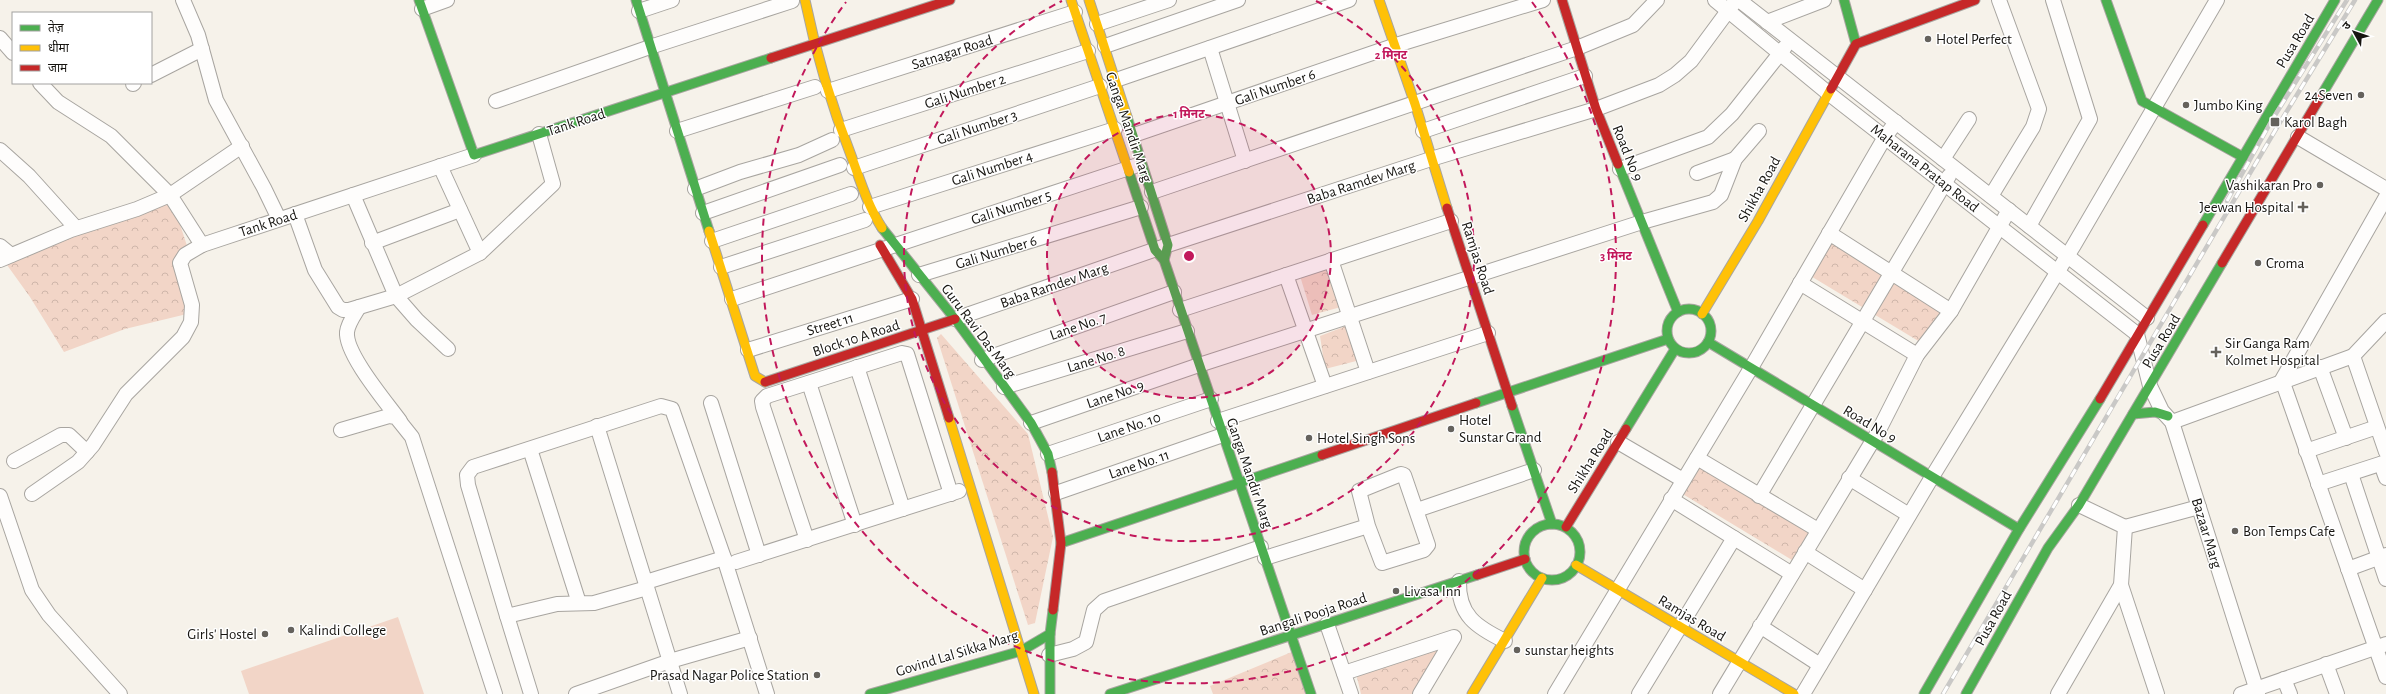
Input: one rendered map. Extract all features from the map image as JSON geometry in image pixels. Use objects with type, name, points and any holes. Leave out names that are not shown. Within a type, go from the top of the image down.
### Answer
[{"type":"street","points":[[183,0],[198,35],[216,100],[242,146],[279,219]]},
{"type":"street","points":[[448,0],[421,5],[474,155]]},
{"type":"street","points":[[672,0],[637,6],[748,350]]},
{"type":"street","name":"Tank Road","points":[[32,494],[58,478],[78,462],[87,452],[126,394],[182,337],[191,322],[192,305],[180,263],[185,255],[202,245],[950,0]]},
{"type":"street","name":"Ganga Mandir Marg","points":[[1090,0],[1152,192],[1162,252],[1174,292],[1311,694]]},
{"type":"street","points":[[1097,24],[1169,0]]},
{"type":"street","points":[[1105,46],[1238,0]]},
{"type":"street","points":[[1116,80],[1349,0]]},
{"type":"street","name":"Ramjas Road","points":[[1378,0],[1393,46],[1415,104],[1469,279],[1552,524]]},
{"type":"street","name":"Gali Number 6","points":[[1134,135],[1393,46],[1543,0]]},
{"type":"street","name":"Road No 9","points":[[1562,0],[1596,109],[1678,312]]},
{"type":"street","points":[[1152,192],[1577,48],[1633,25],[1657,0]]},
{"type":"street","name":"Maharana Pratap Road","points":[[1715,0],[1735,4],[1767,22],[2147,318]]},
{"type":"street","points":[[1767,22],[1824,0]]},
{"type":"street","points":[[1844,0],[1856,44],[1943,6],[1975,0]]},
{"type":"street","points":[[1991,196],[2030,132],[2039,109],[1999,0]]},
{"type":"street","points":[[2029,226],[2090,119],[2053,0]]},
{"type":"street","points":[[2106,0],[2142,101],[2243,157]]},
{"type":"street","points":[[1803,694],[1909,515],[2068,256],[2217,0]]},
{"type":"street","name":"Pusa Road","points":[[1924,694],[2019,529],[2108,386],[2137,334],[2335,0]]},
{"type":"street","name":"Pusa Road","points":[[1966,694],[2048,548],[2080,505],[2378,0]]},
{"type":"street","points":[[496,101],[650,47],[796,2]]},
{"type":"street","name":"Guru Ravi Das Marg","points":[[796,2],[814,44],[819,88],[839,152],[866,217],[884,244],[912,299],[1034,694]]},
{"type":"street","name":"Maharana Pratap Road","points":[[1735,4],[1780,54],[2137,334]]},
{"type":"street","name":"Baba Ramdev Marg","points":[[954,319],[1162,252],[1431,159],[1596,109],[1659,85],[1675,75],[1691,61],[1735,4]]},
{"type":"street","name":"Ganga Mandir Marg","points":[[1073,6],[1141,207],[1162,252]]},
{"type":"street","name":"Satnagar Road","points":[[677,131],[819,88],[1073,6]]},
{"type":"street","points":[[0,38],[12,52]]},
{"type":"street","points":[[1620,169],[1708,137],[1732,114],[1790,40]]},
{"type":"street","name":"Shikha Road","points":[[1702,314],[1758,221],[1856,44]]},
{"type":"street","points":[[1210,48],[1245,161]]},
{"type":"street","points":[[152,74],[202,49]]},
{"type":"street","name":"Gali Number 2","points":[[839,152],[1088,52]]},
{"type":"street","points":[[1423,131],[1585,76]]},
{"type":"street","points":[[41,84],[58,102],[111,136],[170,194],[202,245]]},
{"type":"street","name":"Gali Number 3","points":[[839,152],[1100,86]]},
{"type":"street","points":[[1759,496],[1943,183],[1949,164],[1969,119]]},
{"type":"street","points":[[1556,694],[1617,589],[1751,368],[1885,137],[1896,122]]},
{"type":"street","name":"Gali Number 4","points":[[721,267],[1115,129]]},
{"type":"street","points":[[1697,173],[1735,159],[1759,131]]},
{"type":"street","points":[[295,214],[315,270],[338,307],[344,310],[396,296],[480,253],[552,184],[539,134]]},
{"type":"street","points":[[2298,137],[2386,189]]},
{"type":"street","points":[[0,246],[6,258],[76,228],[137,209],[170,194],[242,146]]},
{"type":"street","points":[[0,150],[29,176],[76,228]]},
{"type":"street","points":[[695,189],[740,172],[799,155],[839,152]]},
{"type":"street","points":[[703,213],[839,152]]},
{"type":"street","name":"Lane No. 9","points":[[1031,423],[1199,365],[1642,222],[1716,201],[1735,159]]},
{"type":"street","name":"Gali Number 5","points":[[732,299],[884,244],[1143,164]]},
{"type":"street","points":[[440,166],[480,253]]},
{"type":"street","points":[[712,241],[851,192]]},
{"type":"street","points":[[353,195],[372,243],[396,296],[416,320],[448,349]]},
{"type":"street","points":[[2386,197],[2282,380],[2348,569],[2381,646],[2386,677]]},
{"type":"street","name":"Gali Number 6","points":[[919,275],[1141,207]]},
{"type":"street","points":[[372,243],[460,210]]},
{"type":"street","points":[[1720,694],[1872,441],[1917,356],[1951,311],[2009,210]]},
{"type":"street","points":[[1180,310],[1451,221]]},
{"type":"street","points":[[1829,233],[1951,311]]},
{"type":"street","name":"Guru Ravi Das Marg","points":[[884,244],[919,275],[954,319],[982,360],[1031,423],[1048,454],[1056,493],[1061,543],[1050,634],[1050,694]]},
{"type":"street","points":[[1331,260],[1368,372]]},
{"type":"street","points":[[1286,275],[1325,386]]},
{"type":"street","points":[[1800,283],[1862,320],[1917,356]]},
{"type":"street","name":"Lane No. 7","points":[[982,360],[1174,292]]},
{"type":"street","name":"Street 11","points":[[748,350],[912,299]]},
{"type":"street","points":[[359,307],[349,324],[347,333],[348,339],[357,360],[367,376],[412,437],[495,694]]},
{"type":"street","points":[[1690,310],[1702,314],[1706,318],[1710,330],[1708,342],[1699,351],[1693,353],[1681,352],[1675,349],[1668,339],[1667,327],[1669,321],[1678,312],[1690,310]]},
{"type":"street","name":"Block 10 A Road","points":[[748,350],[756,376],[765,382],[923,331],[954,319]]},
{"type":"street","points":[[2133,414],[2155,412],[2170,419],[2353,356],[2386,321]]},
{"type":"street","name":"Lane No. 8","points":[[1004,387],[1187,331]]},
{"type":"street","points":[[1218,421],[1488,332]]},
{"type":"street","points":[[2137,334],[2150,386],[2162,411],[2170,419]]},
{"type":"street","points":[[1061,543],[1668,339]]},
{"type":"street","name":"Road No 9","points":[[1708,342],[1811,406],[2019,529]]},
{"type":"street","name":"Shikha Road","points":[[1566,527],[1675,349]]},
{"type":"street","points":[[807,540],[762,401],[767,396],[902,353],[909,356],[951,494]]},
{"type":"street","points":[[2353,356],[2377,427],[2384,459],[2386,478]]},
{"type":"street","points":[[858,367],[904,509]]},
{"type":"street","points":[[2320,367],[2346,438]]},
{"type":"street","name":"Bazaar Marg","points":[[2158,373],[2169,409],[2170,419],[2257,691]]},
{"type":"street","points":[[809,383],[855,524]]},
{"type":"street","name":"Lane No. 10","points":[[1048,454],[1211,399]]},
{"type":"street","points":[[711,403],[759,555]]},
{"type":"street","points":[[531,694],[468,485],[467,475],[473,467],[661,406],[672,409],[730,560],[750,638],[767,694]]},
{"type":"street","points":[[341,430],[384,416],[396,417],[403,424]]},
{"type":"street","points":[[597,426],[680,694]]},
{"type":"street","points":[[2306,451],[2377,427]]},
{"type":"street","points":[[14,461],[61,435],[69,435],[87,452]]},
{"type":"street","name":"Lane No. 11","points":[[1056,493],[1223,435]]},
{"type":"street","points":[[1618,442],[1683,480]]},
{"type":"street","points":[[530,449],[579,603]]},
{"type":"street","points":[[1697,458],[1818,530]]},
{"type":"street","points":[[2318,484],[2351,474],[2384,459]]},
{"type":"street","points":[[1417,510],[1534,470]]},
{"type":"street","points":[[1401,474],[1406,477],[1428,545],[1424,550],[1382,563],[1368,526],[1359,491],[1401,474]]},
{"type":"street","points":[[2351,474],[2382,557],[2386,579]]},
{"type":"street","points":[[1850,478],[1909,515]]},
{"type":"street","points":[[507,616],[557,604],[594,603],[646,585],[730,560],[759,555],[971,487]]},
{"type":"street","points":[[0,496],[32,590],[49,615],[120,694]]},
{"type":"street","points":[[1671,499],[1792,574]]},
{"type":"street","points":[[2080,505],[2125,527],[2199,506]]},
{"type":"street","points":[[1552,524],[1566,527],[1576,537],[1580,551],[1576,565],[1566,576],[1559,579],[1542,578],[1532,572],[1525,559],[1524,552],[1527,538],[1538,528],[1552,524]]},
{"type":"street","points":[[1049,655],[1073,649],[1086,642],[1094,610],[1104,601],[1263,553],[1368,526]]},
{"type":"street","points":[[2125,527],[2121,585],[2157,694]]},
{"type":"street","points":[[1639,694],[1679,626],[1734,538]]},
{"type":"street","points":[[1805,552],[1865,590]]},
{"type":"street","points":[[2348,569],[2382,557]]},
{"type":"street","name":"Bangali Pooja Road","points":[[1110,694],[1525,559]]},
{"type":"street","name":"Ramjas Road","points":[[1576,565],[1794,694]]},
{"type":"street","points":[[1472,694],[1542,578]]},
{"type":"street","points":[[1459,581],[1458,594],[1464,611],[1469,618],[1505,641]]},
{"type":"street","points":[[2058,694],[2121,585]]},
{"type":"street","points":[[1327,624],[1350,694]]},
{"type":"street","points":[[1760,626],[1820,665]]},
{"type":"street","name":"Govind Lal Sikka Marg","points":[[870,694],[1021,651],[1050,634]]},
{"type":"street","points":[[1344,673],[1454,637],[1420,694]]},
{"type":"street","points":[[576,694],[670,661],[750,638]]},
{"type":"street","points":[[2241,694],[2257,691],[2284,679],[2381,646]]},
{"type":"street","points":[[2326,664],[2337,694]]},
{"type":"street","points":[[2284,679],[2290,694]]},
{"type":"green space","points":[[173,203],[190,255],[180,263],[191,313],[125,329],[64,352],[30,297],[2,258],[76,227]]},
{"type":"green space","points":[[1832,237],[1948,307],[1925,345],[1809,275]]},
{"type":"green space","points":[[1338,261],[1348,305],[1312,315],[1300,276]]},
{"type":"green space","points":[[1354,323],[1364,359],[1325,369],[1320,336]]},
{"type":"green space","points":[[941,334],[1028,434],[1053,537],[1035,623],[1028,625],[937,338]]},
{"type":"green space","points":[[1704,455],[1820,525],[1797,563],[1681,493]]},
{"type":"green space","points":[[398,617],[424,694],[249,694],[241,671]]},
{"type":"green space","points":[[1443,647],[1416,694],[1361,694],[1356,673]]},
{"type":"green space","points":[[1294,651],[1306,694],[1213,694],[1210,686]]},
{"type":"railway","points":[[2227,201],[2272,120],[2347,0]]},
{"type":"railway","points":[[1943,694],[2279,124],[2355,0]]},
{"type":"traffic: fast","points":[[419,0],[474,155],[771,58]]},
{"type":"traffic: fast","points":[[636,0],[709,231]]},
{"type":"traffic: fast","points":[[1844,0],[1856,44]]},
{"type":"traffic: fast","points":[[2106,0],[2142,101],[2243,157]]},
{"type":"traffic: fast","points":[[2203,225],[2335,0]]},
{"type":"traffic: fast","points":[[2321,96],[2378,0]]},
{"type":"traffic: fast","points":[[1127,117],[1168,245],[1164,260]]},
{"type":"traffic: fast","points":[[1618,164],[1678,312]]},
{"type":"traffic: fast","points":[[1129,172],[1155,250],[1164,260],[1311,694]]},
{"type":"traffic: fast","points":[[882,228],[955,319],[1031,423],[1048,454],[1052,472]]},
{"type":"traffic: fast","points":[[1966,694],[2048,548],[2079,505],[2222,263]]},
{"type":"traffic: fast","points":[[1689,309],[1701,313],[1707,319],[1711,331],[1707,343],[1701,349],[1689,353],[1677,349],[1671,343],[1667,331],[1671,319],[1677,313],[1689,309]]},
{"type":"traffic: fast","points":[[1476,403],[1668,339]]},
{"type":"traffic: fast","points":[[1708,342],[2019,529]]},
{"type":"traffic: fast","points":[[1626,429],[1675,349]]},
{"type":"traffic: fast","points":[[1924,694],[2019,529],[2100,399]]},
{"type":"traffic: fast","points":[[1512,406],[1552,524]]},
{"type":"traffic: fast","points":[[2133,414],[2155,412],[2168,416]]},
{"type":"traffic: fast","points":[[1061,543],[1322,455]]},
{"type":"traffic: fast","points":[[1552,524],[1563,526],[1572,532],[1578,541],[1580,552],[1578,563],[1572,572],[1563,578],[1552,580],[1541,578],[1532,572],[1526,563],[1524,552],[1526,541],[1532,532],[1541,526],[1552,524]]},
{"type":"traffic: fast","points":[[1110,694],[1477,575]]},
{"type":"traffic: fast","points":[[1050,694],[1050,634],[1053,610]]},
{"type":"traffic: fast","points":[[870,694],[1021,651],[1050,634]]},
{"type":"traffic: slow","points":[[805,0],[819,60],[838,119],[865,194],[882,228]]},
{"type":"traffic: slow","points":[[1071,0],[1129,172]]},
{"type":"traffic: slow","points":[[1089,0],[1127,117]]},
{"type":"traffic: slow","points":[[1379,0],[1415,104],[1447,208]]},
{"type":"traffic: slow","points":[[1702,314],[1758,221],[1831,89]]},
{"type":"traffic: slow","points":[[709,231],[755,376],[765,382]]},
{"type":"traffic: slow","points":[[949,418],[1034,694]]},
{"type":"traffic: slow","points":[[1576,565],[1794,694]]},
{"type":"traffic: slow","points":[[1472,694],[1542,578]]},
{"type":"traffic: jam","points":[[771,58],[950,0]]},
{"type":"traffic: jam","points":[[1562,0],[1596,109],[1618,164]]},
{"type":"traffic: jam","points":[[1831,89],[1856,44],[1975,0]]},
{"type":"traffic: jam","points":[[2222,263],[2321,96]]},
{"type":"traffic: jam","points":[[1447,208],[1512,406]]},
{"type":"traffic: jam","points":[[2100,399],[2203,225]]},
{"type":"traffic: jam","points":[[880,245],[912,299],[949,418]]},
{"type":"traffic: jam","points":[[765,382],[955,319]]},
{"type":"traffic: jam","points":[[1322,455],[1476,403]]},
{"type":"traffic: jam","points":[[1566,527],[1626,429]]},
{"type":"traffic: jam","points":[[1052,472],[1061,543],[1053,610]]},
{"type":"traffic: jam","points":[[1477,575],[1525,559]]},
{"type":"place","name":"Hotel Perfect","points":[[1928,39]]},
{"type":"place","name":"24Seven","points":[[2361,95]]},
{"type":"place","name":"Jumbo King","points":[[2186,105]]},
{"type":"place","name":"Karol Bagh","points":[[2275,122]]},
{"type":"place","name":"Vashikaran Pro","points":[[2320,185]]},
{"type":"place","name":"Jeewan Hospital","points":[[2303,207]]},
{"type":"place","name":"Croma","points":[[2258,263]]},
{"type":"place","name":"Sir Ganga Ram Kolmet Hospital","points":[[2216,352]]},
{"type":"place","name":"Hotel Sunstar Grand","points":[[1451,429]]},
{"type":"place","name":"Hotel Singh Sons","points":[[1309,438]]},
{"type":"place","name":"Bon Temps Cafe","points":[[2235,531]]},
{"type":"place","name":"Livasa Inn","points":[[1396,591]]},
{"type":"place","name":"Kalindi College","points":[[291,630]]},
{"type":"place","name":"Girls' Hostel","points":[[265,634]]},
{"type":"place","name":"sunstar heights","points":[[1517,650]]},
{"type":"place","name":"Prasad Nagar Police Station","points":[[817,675]]}]
